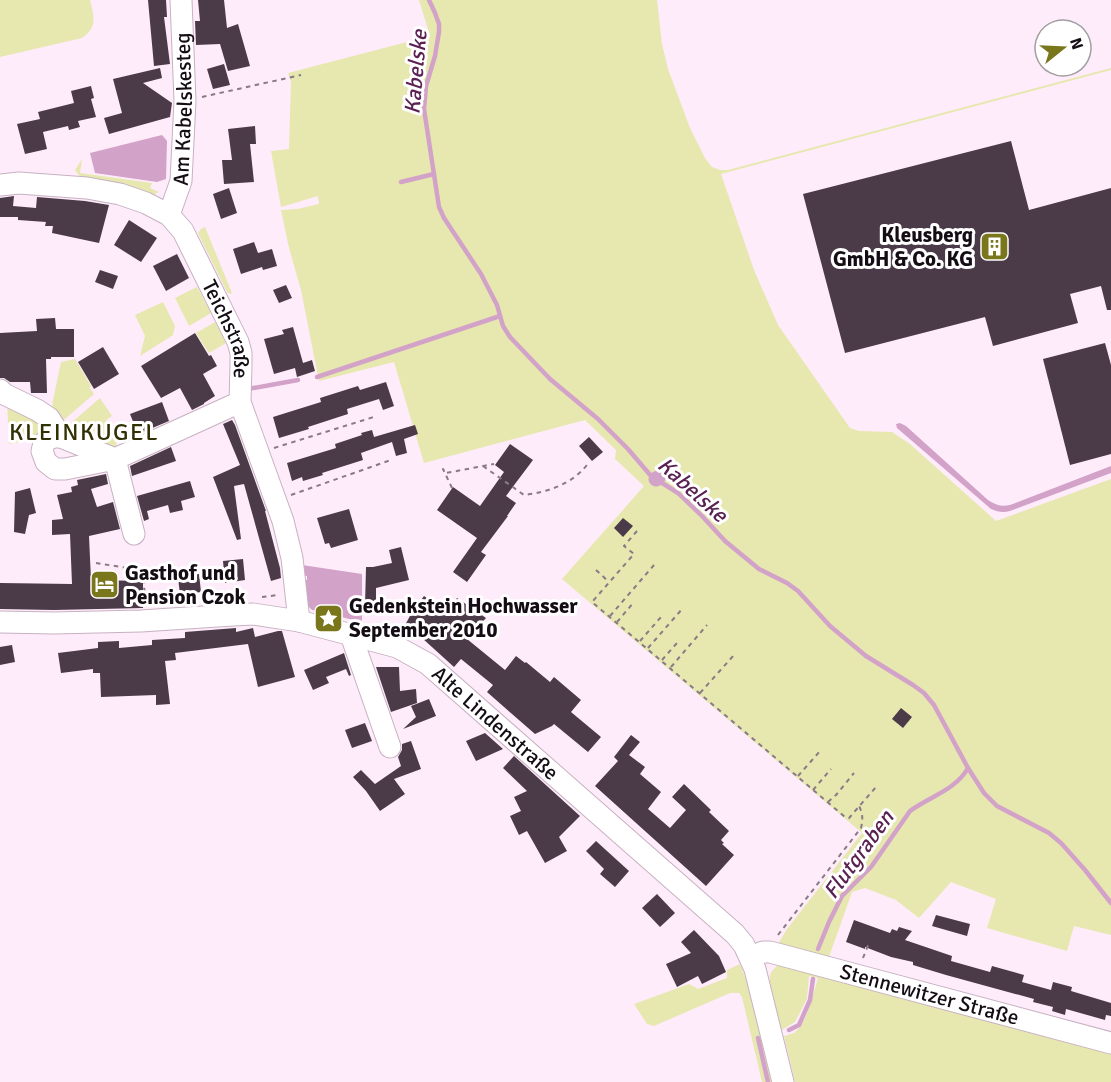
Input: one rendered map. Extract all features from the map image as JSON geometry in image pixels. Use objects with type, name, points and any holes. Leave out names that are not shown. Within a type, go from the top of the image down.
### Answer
[{"type":"street","name":"Am Kabelskesteg","points":[[169,215],[181,181],[185,101],[181,0]]},
{"type":"street","name":"Teichstraße","points":[[0,185],[46,184],[120,194],[146,203],[169,215],[183,231],[238,342],[241,353],[240,402],[275,500],[292,558],[299,621]]},
{"type":"street","points":[[0,390],[49,418],[61,437]]},
{"type":"street","points":[[115,459],[61,437],[48,439],[42,451],[46,462],[56,469],[115,459],[240,402]]},
{"type":"street","points":[[115,459],[134,534]]},
{"type":"street","name":"Alte Lindenstraße","points":[[0,622],[141,621],[253,614],[299,621],[397,647],[428,664],[735,934],[744,945],[758,980],[783,1082]]},
{"type":"street","points":[[351,635],[390,747]]},
{"type":"street","name":"Stennewitzer Straße","points":[[750,957],[770,952],[1111,1042]]},
{"type":"path","points":[[185,101],[301,75]]},
{"type":"path","points":[[258,453],[377,416]]},
{"type":"path","points":[[275,500],[391,460]]},
{"type":"path","points":[[452,488],[443,469],[446,473],[494,464]]},
{"type":"path","points":[[483,466],[524,495],[542,492],[567,482],[581,473],[587,465]]},
{"type":"path","points":[[637,531],[624,546],[634,554],[592,602],[845,817],[849,818],[876,787]]},
{"type":"path","points":[[96,563],[140,570],[144,582],[145,614]]},
{"type":"path","points":[[610,616],[654,565]]},
{"type":"path","points":[[596,570],[609,582]]},
{"type":"path","points":[[255,597],[272,597],[282,594]]},
{"type":"path","points":[[617,622],[634,602]]},
{"type":"path","points":[[648,648],[682,608]]},
{"type":"path","points":[[640,641],[661,617]]},
{"type":"path","points":[[670,667],[707,625]]},
{"type":"path","points":[[662,660],[677,643]]},
{"type":"path","points":[[700,693],[734,655]]},
{"type":"path","points":[[798,776],[821,750]]},
{"type":"path","points":[[813,790],[831,770]]},
{"type":"path","points":[[828,802],[837,795],[854,773]]},
{"type":"path","points":[[773,942],[861,828],[863,813],[859,806]]},
{"type":"path","points":[[860,966],[868,943]]},
{"type":"green space","points":[[0,0],[90,0],[93,26],[82,38],[0,57]]},
{"type":"green space","points":[[419,0],[657,0],[662,44],[668,69],[690,128],[705,158],[712,167],[720,170],[728,170],[1073,78],[1081,78],[721,174],[754,270],[778,325],[850,428],[859,431],[892,432],[910,444],[996,521],[1111,479],[1111,935],[1074,926],[1067,951],[987,928],[996,899],[951,882],[919,918],[896,900],[865,888],[852,892],[829,957],[778,944],[787,929],[862,833],[562,579],[644,486],[615,459],[616,450],[585,420],[424,463],[394,362],[319,381],[301,290],[281,210],[319,204],[318,196],[281,207],[271,151],[289,149],[291,82],[288,73],[430,36]]},
{"type":"green space","points":[[1111,68],[1111,70],[1093,75],[1093,73]]},
{"type":"green space","points":[[82,159],[80,173],[152,183],[150,188],[159,192],[150,196],[85,183],[75,170]]},
{"type":"green space","points":[[205,227],[232,293],[230,294],[198,233]]},
{"type":"green space","points":[[197,287],[211,313],[189,326],[175,298]]},
{"type":"green space","points":[[163,302],[175,326],[173,335],[140,356],[145,336],[135,315]]},
{"type":"green space","points":[[215,322],[226,343],[209,353],[196,333]]},
{"type":"green space","points":[[75,359],[94,394],[59,424],[52,410],[61,362]]},
{"type":"green space","points":[[100,398],[112,416],[106,420],[119,450],[63,430]]},
{"type":"green space","points":[[7,400],[42,424],[36,439],[9,444]]},
{"type":"green space","points":[[740,964],[752,988],[774,1082],[762,1082],[742,997],[739,993],[730,993],[654,1026],[647,1024],[634,1004],[689,984],[698,989],[727,978],[727,970]]},
{"type":"green space","points":[[780,964],[1111,1051],[1111,1082],[795,1082],[784,1036],[794,1033],[803,1023],[818,978],[809,976],[807,999],[795,1022],[782,1030],[770,980],[775,967]]},
{"type":"shaded area","points":[[162,135],[167,141],[166,179],[157,182],[95,173],[90,153]]},
{"type":"shaded area","points":[[900,423],[988,500],[999,505],[1010,505],[1111,466],[1111,473],[1010,511],[998,511],[991,509],[897,428],[896,424]]},
{"type":"shaded area","points":[[302,565],[362,574],[362,622],[312,610],[308,606],[304,583],[307,576],[303,576]]},
{"type":"building","points":[[148,0],[166,0],[167,17],[164,17],[170,64],[154,66]]},
{"type":"building","points":[[198,0],[224,0],[227,28],[238,24],[250,66],[228,71],[220,44],[196,45],[195,21],[200,21]]},
{"type":"building","points":[[224,64],[230,85],[213,89],[207,69]]},
{"type":"building","points":[[160,68],[162,78],[143,83],[172,103],[170,117],[109,134],[104,118],[122,113],[113,79]]},
{"type":"building","points":[[91,86],[94,98],[91,99],[96,117],[78,121],[80,127],[69,130],[68,126],[43,132],[47,149],[25,154],[17,124],[40,119],[38,112],[74,103],[71,91]]},
{"type":"building","points":[[255,126],[256,144],[250,144],[254,182],[224,184],[222,160],[232,160],[228,129]]},
{"type":"building","points":[[1011,141],[1029,210],[1111,188],[1111,310],[1107,310],[1101,286],[1070,294],[1078,323],[993,346],[985,317],[845,353],[803,194]]},
{"type":"building","points":[[229,188],[237,213],[221,219],[213,194]]},
{"type":"building","points":[[14,196],[13,206],[36,208],[37,197],[109,205],[99,243],[52,233],[53,226],[45,226],[46,222],[18,220],[18,217],[0,217],[0,198]]},
{"type":"building","points":[[129,220],[157,238],[141,262],[114,245]]},
{"type":"building","points":[[254,242],[258,253],[272,249],[277,266],[263,270],[262,267],[241,274],[233,249]]},
{"type":"building","points":[[177,254],[189,278],[166,291],[153,266]]},
{"type":"building","points":[[100,270],[118,276],[113,289],[95,282]]},
{"type":"building","points":[[286,285],[292,298],[279,303],[273,290]]},
{"type":"building","points":[[55,318],[56,329],[74,329],[74,357],[46,359],[47,393],[31,393],[30,382],[10,382],[0,378],[0,333],[37,331],[36,319]]},
{"type":"building","points":[[293,327],[303,363],[312,360],[315,371],[297,377],[295,368],[274,374],[264,339],[284,334],[282,330]]},
{"type":"building","points":[[195,333],[217,366],[203,374],[215,396],[192,410],[180,388],[161,398],[141,366]]},
{"type":"building","points":[[1105,343],[1111,365],[1111,454],[1070,465],[1043,359]]},
{"type":"building","points":[[103,347],[119,374],[94,389],[78,362]]},
{"type":"building","points":[[386,382],[394,406],[383,410],[379,399],[347,409],[348,414],[279,438],[273,417],[321,402],[320,398],[358,386],[360,390]]},
{"type":"building","points":[[162,402],[169,421],[138,434],[130,414]]},
{"type":"building","points":[[232,420],[266,511],[280,568],[281,578],[271,581],[244,484],[234,486],[241,539],[237,540],[213,477],[240,465],[223,424]]},
{"type":"building","points":[[415,425],[418,434],[404,439],[407,453],[396,456],[392,442],[361,453],[363,460],[303,481],[302,477],[292,481],[287,463],[336,448],[335,444],[362,435],[361,433],[372,430],[374,437]]},
{"type":"building","points":[[589,437],[603,452],[592,461],[579,446]]},
{"type":"building","points":[[510,444],[533,460],[506,496],[516,503],[481,552],[486,555],[467,582],[453,572],[477,538],[437,510],[453,487],[480,506],[504,472],[495,465]]},
{"type":"building","points":[[171,447],[176,461],[132,476],[130,466]]},
{"type":"building","points":[[106,474],[108,484],[91,489],[97,507],[113,502],[120,529],[89,536],[91,580],[143,581],[143,608],[0,609],[0,583],[72,584],[70,534],[52,535],[52,520],[63,519],[57,495],[72,492],[71,487],[78,485],[77,480]]},
{"type":"building","points":[[190,481],[195,497],[181,501],[183,510],[170,513],[168,505],[147,511],[149,519],[144,521],[137,496]]},
{"type":"building","points":[[30,488],[36,513],[29,515],[25,534],[14,532],[15,492]]},
{"type":"building","points":[[349,509],[358,540],[331,548],[329,543],[325,544],[317,518]]},
{"type":"building","points":[[623,518],[633,526],[623,537],[614,528]]},
{"type":"building","points":[[401,547],[409,580],[376,588],[376,606],[365,606],[366,567],[392,563],[389,550]]},
{"type":"building","points":[[243,559],[245,580],[225,583],[223,561]]},
{"type":"building","points":[[199,574],[201,592],[180,595],[178,577]]},
{"type":"building","points":[[424,596],[447,613],[457,598],[486,618],[467,639],[505,670],[516,656],[550,682],[554,677],[581,700],[571,712],[601,737],[588,752],[554,724],[535,734],[487,692],[493,685],[461,659],[454,667],[422,638],[403,629]]},
{"type":"building","points":[[236,628],[236,632],[253,628],[255,637],[282,631],[295,677],[258,687],[248,644],[175,653],[176,660],[165,661],[170,704],[156,705],[156,695],[101,697],[100,673],[93,673],[93,669],[61,673],[58,653],[98,648],[98,642],[119,641],[119,648],[152,645],[152,640],[185,638],[185,632]]},
{"type":"building","points":[[12,645],[15,662],[0,665],[0,647]]},
{"type":"building","points":[[344,653],[351,675],[349,676],[346,669],[326,677],[329,683],[313,690],[304,670]]},
{"type":"building","points":[[376,667],[399,667],[400,691],[416,689],[417,703],[391,712]]},
{"type":"building","points":[[429,699],[436,716],[403,729],[416,717],[411,706]]},
{"type":"building","points":[[901,708],[912,717],[903,728],[892,719]]},
{"type":"building","points":[[365,723],[372,741],[352,748],[345,730]]},
{"type":"building","points":[[485,733],[503,749],[476,761],[466,741]]},
{"type":"building","points":[[631,735],[640,742],[629,755],[645,767],[640,774],[661,792],[648,809],[670,828],[686,810],[672,797],[684,784],[729,831],[721,840],[724,843],[722,844],[734,855],[706,886],[595,786],[618,761],[614,757]]},
{"type":"building","points":[[411,741],[421,769],[394,779],[405,794],[380,811],[353,777],[361,770],[375,784],[401,766],[398,757],[402,744]]},
{"type":"building","points":[[514,756],[580,816],[559,837],[567,851],[545,863],[527,831],[519,835],[510,816],[521,811],[514,797],[527,791],[503,768]]},
{"type":"building","points":[[596,841],[629,871],[615,887],[600,874],[604,869],[586,851]]},
{"type":"building","points":[[657,894],[675,913],[660,927],[642,908]]},
{"type":"building","points":[[936,915],[970,924],[967,936],[932,926]]},
{"type":"building","points":[[854,920],[890,933],[892,929],[897,931],[899,927],[912,931],[905,940],[952,956],[951,961],[990,972],[992,966],[1024,975],[1022,982],[1051,990],[1053,982],[1072,987],[1071,991],[1111,1003],[1111,1016],[1106,1015],[1105,1020],[1066,1009],[1065,1015],[1052,1011],[1053,1007],[1033,1002],[1034,999],[913,965],[913,962],[846,942]]},
{"type":"building","points":[[694,930],[719,956],[726,972],[702,984],[698,976],[677,987],[666,964],[691,953],[681,942]]},
{"type":"waterway","name":"Kabelske","points":[[429,0],[439,24],[439,32],[426,86],[424,109],[439,207],[481,274],[510,337],[550,379],[598,419],[651,476],[678,493],[725,541],[759,569],[798,591],[830,626],[866,656],[924,693],[934,705],[984,793],[997,806],[1049,833],[1061,843],[1111,903]]},
{"type":"waterway","points":[[401,182],[434,174]]},
{"type":"waterway","points":[[317,377],[500,316]]},
{"type":"waterway","points":[[248,389],[298,380]]},
{"type":"waterway","name":"Flutgraben","points":[[818,949],[842,896],[871,867],[910,811],[949,788],[963,776],[968,768]]},
{"type":"waterway","name":"Flutgraben","points":[[789,1030],[799,1025],[810,1000],[813,979]]},
{"type":"waterway","points":[[758,1038],[768,1082]]},
{"type":"place","name":"Kleusberg GmbH & Co. KG","points":[[994,247]]},
{"type":"place","name":"Gasthof und Pension Czok","points":[[104,585]]},
{"type":"place","name":"Gedenkstein Hochwasser September 2010","points":[[328,618]]},
{"type":"district","name":"KLEINKUGEL","points":[[84,432]]}]
